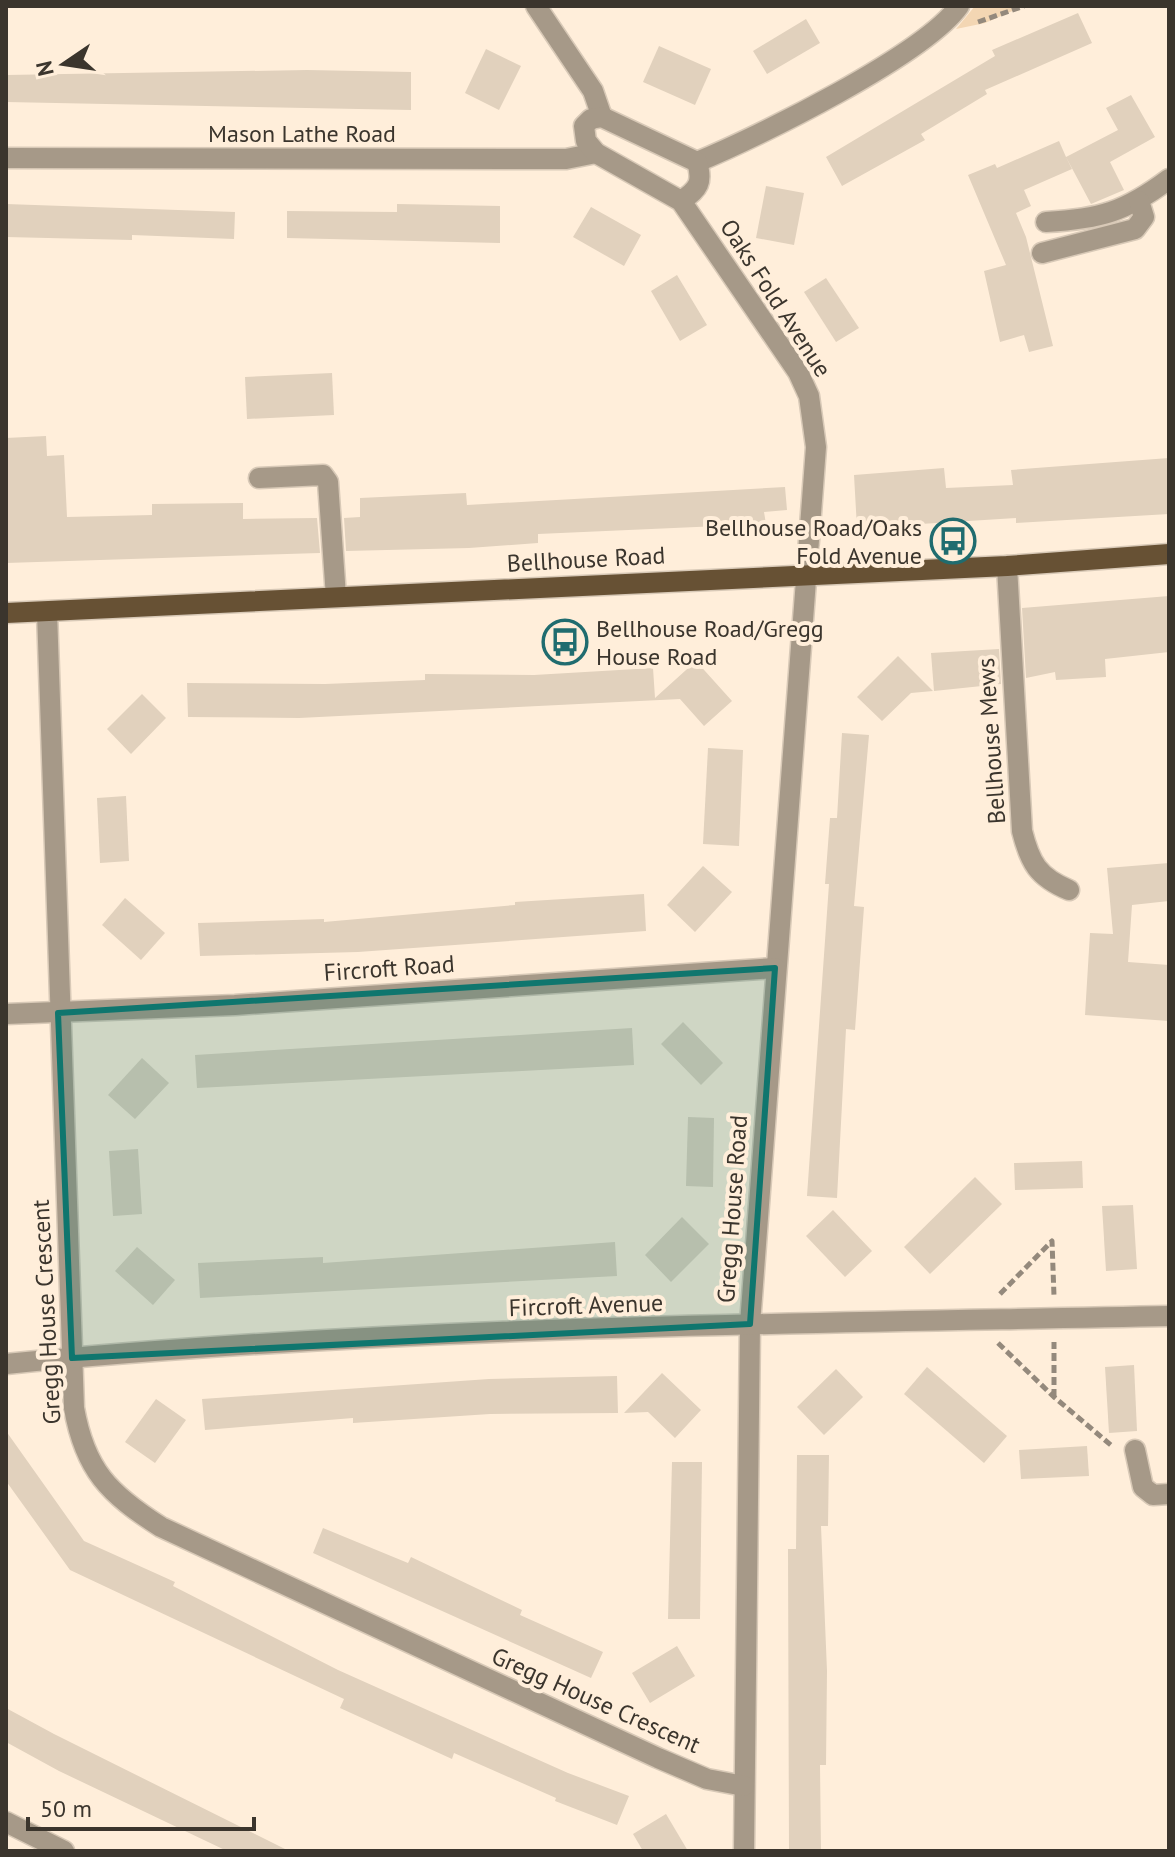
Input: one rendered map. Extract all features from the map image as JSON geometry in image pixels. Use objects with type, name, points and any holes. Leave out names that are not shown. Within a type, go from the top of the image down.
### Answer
[{"type":"main road","name":"Bellhouse Road","points":[[6,613],[1007,566],[1169,554]]},
{"type":"street","points":[[536,6],[593,91],[602,117]]},
{"type":"street","points":[[697,162],[856,81],[941,28],[959,6]]},
{"type":"street","points":[[596,153],[586,141],[584,126],[591,119],[602,117],[697,162],[702,178],[696,191],[681,201]]},
{"type":"street","name":"Mason Lathe Road","points":[[6,158],[566,159],[596,153]]},
{"type":"street","name":"Oaks Fold Avenue","points":[[596,153],[681,201],[798,372],[809,396],[816,447],[808,573]]},
{"type":"street","points":[[1046,222],[1088,220],[1139,201],[1169,179]]},
{"type":"street","points":[[1042,253],[1135,229],[1144,217],[1139,201]]},
{"type":"street","points":[[259,478],[323,475],[328,482],[336,597]]},
{"type":"street","name":"Bellhouse Mews","points":[[1007,566],[1022,831],[1030,862],[1047,881],[1069,890]]},
{"type":"street","name":"Gregg House Road","points":[[744,1851],[750,1324],[775,968],[808,573]]},
{"type":"street","name":"Gregg House Crescent","points":[[47,612],[58,1013],[72,1358],[79,1436],[106,1486],[161,1527],[267,1578],[658,1758],[707,1779],[744,1786]]},
{"type":"street","name":"Fircroft Road","points":[[6,1014],[235,1005],[775,968]]},
{"type":"street","name":"Fircroft Avenue","points":[[6,1364],[360,1339],[750,1324],[1169,1316]]},
{"type":"street","points":[[1135,1450],[1143,1487],[1153,1495],[1169,1494]]},
{"type":"street","points":[[6,1822],[64,1851]]},
{"type":"path","points":[[1054,1397],[1110,1446],[1135,1450]]},
{"type":"highlighted area","points":[[775,968],[750,1324],[72,1358],[58,1013]]},
{"type":"shaded area","points":[[975,6],[1024,6],[985,23],[956,29]]},
{"type":"building","points":[[1078,13],[1092,43],[985,90],[987,94],[921,134],[925,140],[842,186],[826,157],[995,56],[992,50]]},
{"type":"building","points":[[806,19],[820,43],[767,74],[753,51]]},
{"type":"building","points":[[659,46],[711,69],[695,105],[643,82]]},
{"type":"building","points":[[486,49],[521,66],[499,110],[465,93]]},
{"type":"building","points":[[307,70],[411,72],[411,110],[6,102],[6,75]]},
{"type":"building","points":[[1131,95],[1155,137],[1110,162],[1124,190],[1091,204],[1066,157],[1118,130],[1106,108]]},
{"type":"building","points":[[1059,141],[1072,169],[1024,190],[1031,206],[1016,213],[1026,237],[1053,346],[1029,352],[1024,335],[1000,342],[984,271],[1006,265],[968,175],[995,164],[997,168]]},
{"type":"building","points":[[766,186],[804,193],[794,245],[756,238]]},
{"type":"building","points":[[6,204],[235,212],[234,239],[132,235],[132,240],[6,237]]},
{"type":"building","points":[[397,204],[500,206],[500,243],[287,238],[287,211],[397,212]]},
{"type":"building","points":[[591,207],[641,235],[624,266],[573,237]]},
{"type":"building","points":[[677,275],[707,325],[680,341],[651,291]]},
{"type":"building","points":[[826,278],[859,328],[836,342],[804,292]]},
{"type":"building","points":[[332,373],[334,415],[247,419],[245,377]]},
{"type":"building","points":[[46,436],[47,456],[64,455],[67,517],[152,515],[152,504],[243,503],[243,519],[317,518],[320,553],[6,563],[6,438]]},
{"type":"building","points":[[1169,458],[1169,514],[1016,523],[1016,518],[857,528],[854,475],[944,468],[946,488],[1013,485],[1011,470]]},
{"type":"building","points":[[785,487],[787,510],[764,512],[766,524],[538,534],[538,543],[469,548],[346,551],[344,518],[360,517],[360,498],[466,493],[467,505]]},
{"type":"building","points":[[1169,596],[1169,652],[1105,659],[1106,677],[1056,680],[1055,672],[1026,678],[1022,608]]},
{"type":"building","points":[[999,649],[1001,684],[934,691],[931,653]]},
{"type":"building","points":[[898,656],[933,691],[911,693],[882,721],[857,697]]},
{"type":"building","points":[[696,661],[732,701],[704,726],[680,699],[299,718],[188,717],[187,683],[325,684],[425,680],[425,674],[534,675],[653,668],[655,698]]},
{"type":"building","points":[[142,694],[166,718],[131,754],[107,729]]},
{"type":"building","points":[[842,733],[869,735],[854,906],[864,907],[855,1030],[846,1029],[837,1198],[807,1196],[829,884],[825,884],[830,818],[837,818]]},
{"type":"building","points":[[708,748],[743,750],[739,846],[703,844]]},
{"type":"building","points":[[126,796],[129,861],[100,863],[97,798]]},
{"type":"building","points":[[1169,863],[1169,901],[1132,905],[1128,962],[1169,965],[1169,1021],[1085,1015],[1090,933],[1113,934],[1107,868]]},
{"type":"building","points":[[703,866],[732,892],[695,932],[667,905]]},
{"type":"building","points":[[644,894],[646,931],[358,952],[200,956],[198,923],[324,919],[324,922],[515,905],[515,902]]},
{"type":"building","points":[[125,898],[165,933],[141,960],[102,925]]},
{"type":"building","points":[[683,1022],[723,1063],[701,1085],[661,1044]]},
{"type":"building","points":[[632,1028],[634,1065],[197,1088],[195,1055]]},
{"type":"building","points":[[142,1058],[169,1083],[135,1119],[108,1095]]},
{"type":"building","points":[[688,1117],[714,1118],[713,1187],[686,1186]]},
{"type":"building","points":[[138,1149],[142,1214],[113,1216],[109,1151]]},
{"type":"building","points":[[1082,1161],[1083,1188],[1015,1190],[1014,1163]]},
{"type":"building","points":[[975,1177],[1002,1204],[930,1274],[904,1247]]},
{"type":"building","points":[[1133,1205],[1137,1269],[1106,1271],[1102,1206]]},
{"type":"building","points":[[833,1210],[872,1251],[845,1277],[806,1236]]},
{"type":"building","points":[[682,1217],[709,1244],[671,1282],[645,1255]]},
{"type":"building","points":[[615,1242],[617,1276],[200,1298],[198,1263],[323,1257],[323,1263]]},
{"type":"building","points":[[137,1247],[175,1280],[153,1305],[115,1271]]},
{"type":"building","points":[[1134,1365],[1137,1431],[1109,1433],[1105,1367]]},
{"type":"building","points":[[927,1367],[1007,1436],[984,1463],[904,1394]]},
{"type":"building","points":[[836,1369],[863,1397],[824,1435],[797,1407]]},
{"type":"building","points":[[662,1373],[701,1410],[675,1438],[648,1412],[624,1413]]},
{"type":"building","points":[[617,1376],[618,1413],[490,1414],[353,1423],[353,1418],[205,1430],[202,1399],[489,1379]]},
{"type":"building","points":[[156,1399],[186,1420],[155,1463],[125,1442]]},
{"type":"building","points":[[6,1431],[84,1541],[175,1582],[173,1586],[338,1670],[568,1773],[629,1796],[617,1825],[555,1801],[556,1798],[454,1753],[452,1759],[340,1708],[344,1699],[70,1570],[6,1481]]},
{"type":"building","points":[[1087,1446],[1089,1476],[1021,1479],[1019,1450]]},
{"type":"building","points":[[797,1455],[829,1455],[828,1526],[821,1526],[827,1671],[826,1765],[820,1765],[821,1851],[789,1851],[788,1549],[796,1549]]},
{"type":"building","points":[[672,1462],[702,1462],[700,1619],[668,1619]]},
{"type":"building","points":[[323,1528],[408,1563],[411,1557],[522,1610],[520,1615],[603,1652],[591,1678],[313,1553]]},
{"type":"building","points":[[677,1646],[695,1676],[650,1703],[632,1673]]},
{"type":"building","points":[[6,1708],[289,1851],[227,1851],[59,1771],[6,1742]]},
{"type":"building","points":[[666,1814],[688,1851],[643,1851],[633,1834]]},
{"type":"place","name":"Bellhouse Road/Oaks Fold Avenue","points":[[953,541]]},
{"type":"place","name":"Bellhouse Road/Gregg House Road","points":[[565,642]]}]
